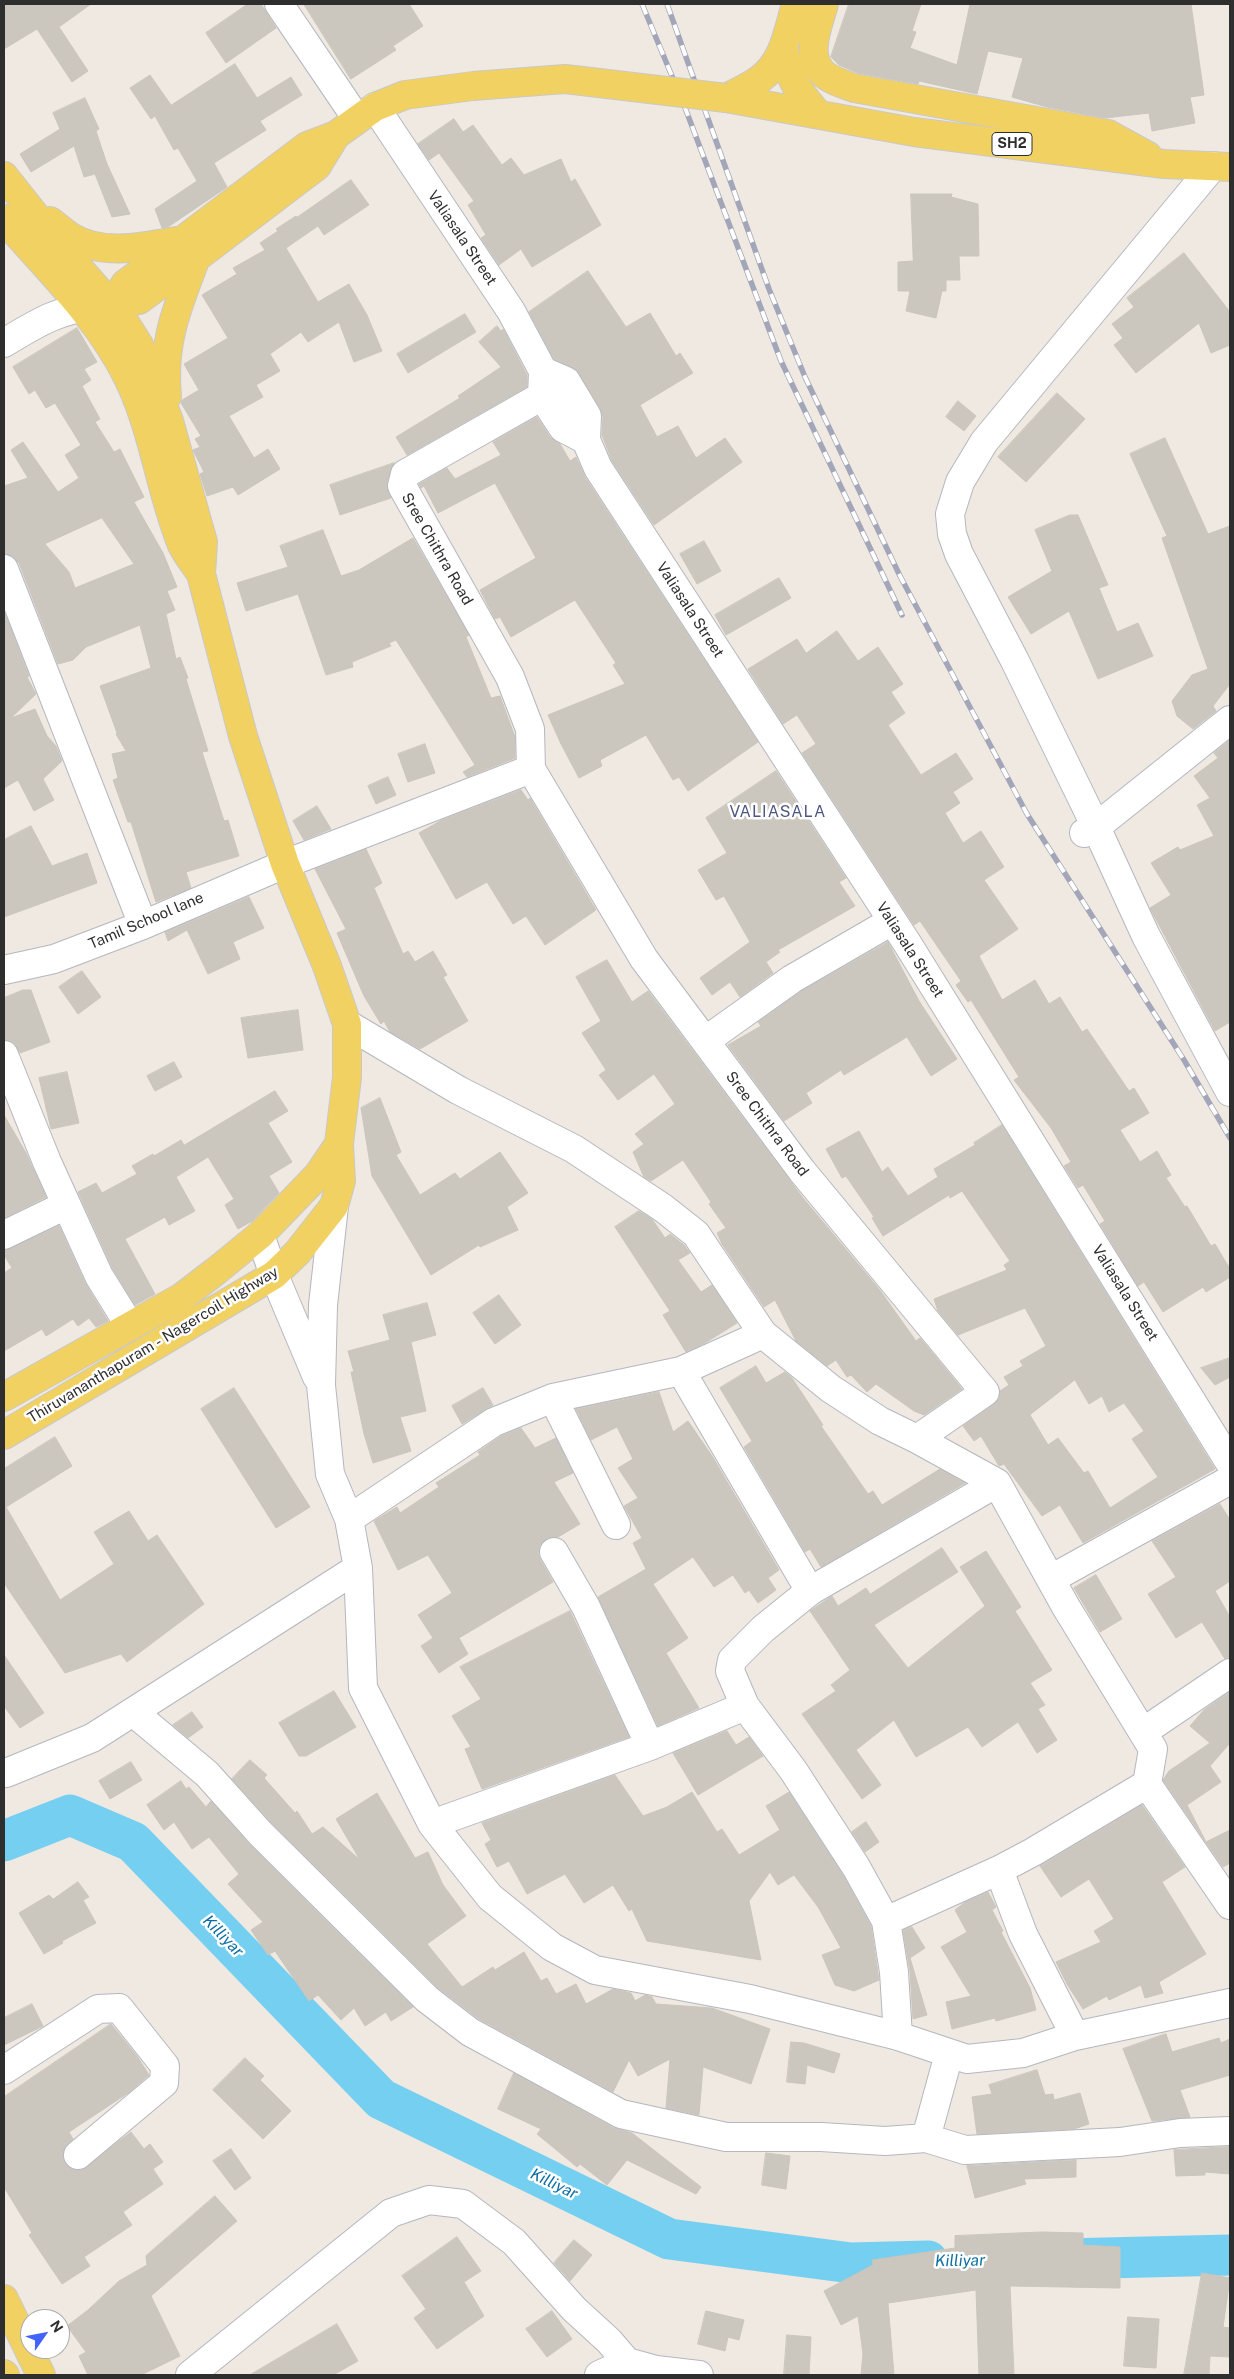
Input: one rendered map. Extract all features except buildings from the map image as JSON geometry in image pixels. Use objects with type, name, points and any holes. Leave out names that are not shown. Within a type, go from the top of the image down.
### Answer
[{"type":"main road","points":[[111,305],[125,284],[190,249],[308,146],[336,135],[366,113],[404,95],[473,86],[565,79],[726,98],[760,79],[774,65],[784,48],[796,4]]},
{"type":"main road","points":[[824,4],[813,42],[817,63],[827,77],[854,88],[1108,134],[1164,164]]},
{"type":"main road","points":[[784,48],[787,70],[796,89],[817,113]]},
{"type":"main road","name":"SH2","points":[[726,98],[914,132],[1164,164],[1221,166]]},
{"type":"main road","points":[[4,176],[13,210],[79,307],[113,352],[128,379],[141,410],[183,546],[201,574]]},
{"type":"main road","points":[[13,210],[88,244],[126,248],[190,249]]},
{"type":"main road","name":"Thiruvananthapuram - Nagercoil Highway","points":[[4,1435],[274,1275],[297,1254],[334,1206],[341,1181],[339,1144],[346,1077],[347,1024],[327,966],[285,864],[243,736],[201,574],[203,542],[169,421],[139,345],[111,305],[13,210]]},
{"type":"main road","points":[[169,421],[165,378],[166,351],[190,249]]},
{"type":"main road","name":"Thiruvananthapuram - Nagercoil Highway","points":[[4,1397],[182,1296],[260,1235],[318,1175],[339,1144]]},
{"type":"main road","points":[[4,2299],[41,2375]]},
{"type":"street","name":"Valiasala Street","points":[[279,4],[366,113],[511,311],[563,428],[586,440],[603,476],[892,921],[1230,1463]]},
{"type":"street","points":[[1221,166],[984,442],[960,482],[950,514],[952,534],[959,554],[1015,661],[1090,830],[1230,1092]]},
{"type":"street","points":[[4,343],[52,316],[79,307],[111,305]]},
{"type":"street","name":"Sree Chithra Road","points":[[542,384],[405,474],[402,486],[510,677],[530,729],[530,770],[644,959],[802,1171],[985,1392],[917,1439]]},
{"type":"street","points":[[4,569],[143,925]]},
{"type":"street","points":[[1090,830],[1230,720]]},
{"type":"street","points":[[285,864],[530,770]]},
{"type":"street","name":"Tamil School lane","points":[[4,970],[54,959],[143,925],[208,895],[285,864]]},
{"type":"street","points":[[705,1041],[792,979],[892,921]]},
{"type":"street","points":[[347,1024],[458,1090],[574,1149],[662,1208],[696,1234],[763,1334],[831,1389],[880,1422],[917,1439],[997,1483],[1051,1579],[1153,1749],[1147,1784],[1230,1905]]},
{"type":"street","points":[[4,1055],[66,1204],[99,1276],[130,1326]]},
{"type":"street","points":[[4,1235],[66,1204]]},
{"type":"street","points":[[334,1206],[323,1305],[321,1385],[330,1474],[349,1519],[358,1568],[363,1688],[432,1824],[490,1897],[552,1947],[595,1970],[750,1999],[898,2036],[966,2059],[1023,2052],[1075,2036],[1230,2003]]},
{"type":"street","points":[[260,1235],[274,1275],[321,1385]]},
{"type":"street","points":[[349,1519],[494,1422],[553,1398],[681,1371],[763,1334]]},
{"type":"street","points":[[681,1371],[810,1591]]},
{"type":"street","points":[[553,1398],[616,1525]]},
{"type":"street","points":[[1051,1579],[1230,1480]]},
{"type":"street","points":[[898,2036],[894,1972],[886,1921],[856,1867],[793,1770],[745,1706],[730,1671],[732,1660],[763,1629],[810,1591],[997,1483]]},
{"type":"street","points":[[554,1552],[586,1608],[650,1746]]},
{"type":"street","points":[[6,1773],[92,1738],[358,1568]]},
{"type":"street","points":[[1143,1732],[1230,1673]]},
{"type":"street","points":[[432,1824],[650,1746],[745,1706]]},
{"type":"street","points":[[132,1712],[207,1774],[260,1832],[427,1999],[470,2032],[621,2114],[726,2137],[821,2137],[885,2141],[926,2138],[965,2150],[1120,2142],[1180,2133],[1230,2131]]},
{"type":"street","points":[[886,1921],[999,1870],[1033,1852],[1147,1784]]},
{"type":"street","points":[[999,1870],[1023,1934],[1075,2036]]},
{"type":"street","points":[[4,2070],[98,2009],[119,2008],[165,2066],[164,2083],[78,2155]]},
{"type":"street","points":[[926,2138],[949,2054]]},
{"type":"street","points":[[190,2375],[391,2213],[429,2200],[463,2204],[514,2242],[574,2309],[609,2341],[627,2362],[656,2370],[699,2375]]},
{"type":"street","points":[[599,2375],[627,2362]]},
{"type":"waterway","name":"Killiyar","points":[[4,1841],[70,1815],[133,1842],[381,2099],[669,2239],[851,2263],[928,2261]]},
{"type":"waterway","name":"Killiyar","points":[[1063,2259],[1230,2255]]},
{"type":"railway","points":[[642,4],[684,105],[781,361],[902,615]]},
{"type":"railway","points":[[667,4],[769,289],[805,377],[900,576],[1027,814],[1184,1060],[1230,1138]]},
{"type":"district","name":"VALIASALA","points":[[778,812]]}]
